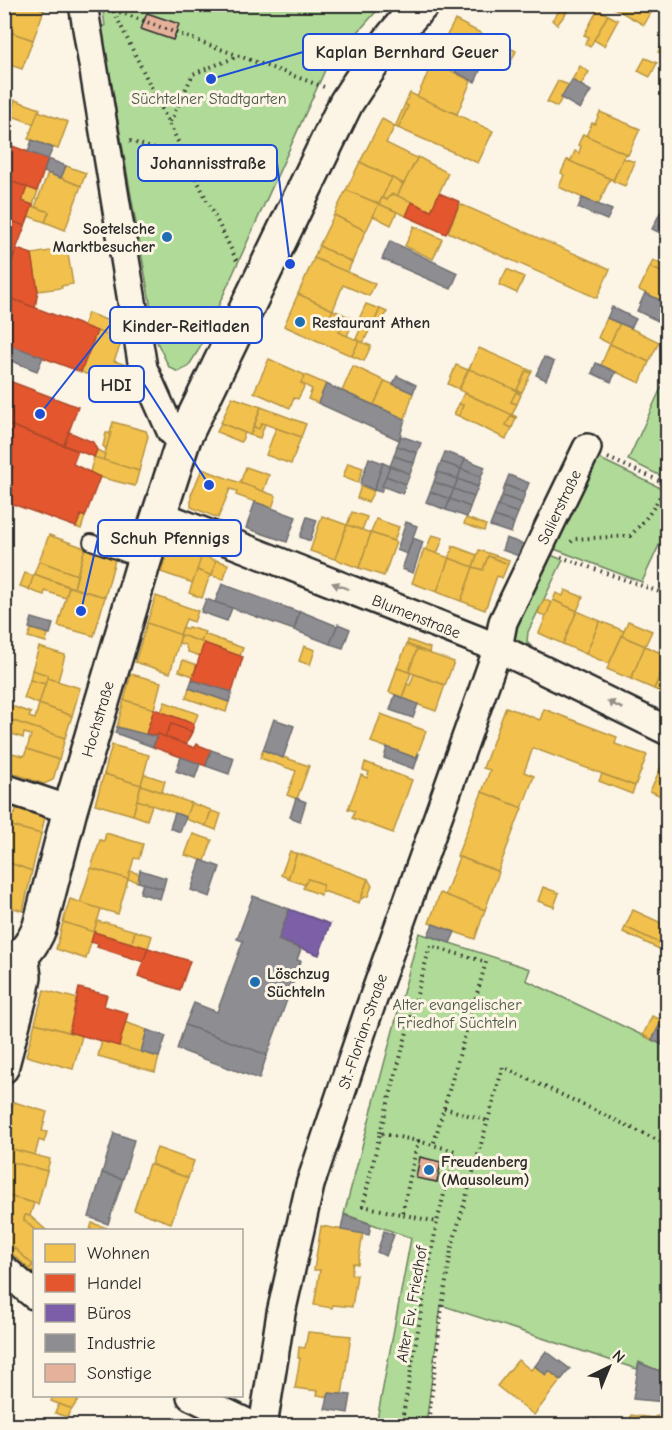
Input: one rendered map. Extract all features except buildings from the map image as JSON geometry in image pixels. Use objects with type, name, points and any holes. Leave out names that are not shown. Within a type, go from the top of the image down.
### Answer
[{"type":"main road","name":"Hochstraße","points":[[14,963],[35,938],[40,926],[70,810],[158,514],[184,438],[346,103],[370,65],[422,4]]},
{"type":"street","points":[[83,4],[143,368],[171,431],[184,438]]},
{"type":"street","name":"Salierstraße","points":[[498,648],[503,622],[587,448]]},
{"type":"street","name":"Blumenstraße","points":[[158,514],[498,648],[668,731]]},
{"type":"street","name":"St.-Florian-Straße","points":[[263,1425],[281,1314],[310,1185],[368,1013],[498,648]]},
{"type":"street","points":[[4,788],[70,810]]},
{"type":"street","name":"Hochstraße","points":[[4,1069],[27,977],[14,963]]},
{"type":"street","points":[[4,1269],[33,1294]]},
{"type":"street","points":[[194,1397],[252,1425]]},
{"type":"lane","points":[[91,542],[144,561]]},
{"type":"path","points":[[104,4],[113,10],[326,87]]},
{"type":"path","points":[[113,10],[242,271],[258,288]]},
{"type":"path","points":[[170,122],[193,74],[239,56]]},
{"type":"path","points":[[104,133],[189,160]]},
{"type":"path","points":[[587,448],[667,484]]},
{"type":"path","points":[[668,475],[667,484],[648,518],[630,536],[574,539],[559,556],[668,595]]},
{"type":"path","points":[[380,1133],[433,1146],[486,962],[430,946],[380,1133],[363,1206],[437,1222]]},
{"type":"path","points":[[428,1425],[451,1251],[503,1067],[668,1145]]},
{"type":"path","points":[[444,1108],[488,1122]]},
{"type":"path","points":[[402,1215],[418,1142]]},
{"type":"path","name":"Alter Ev. Friedhof","points":[[401,1425],[437,1222],[455,1151],[433,1146]]},
{"type":"green space","name":"Süchtelner Stadtgarten","points":[[102,5],[382,5],[326,68],[198,351],[188,367],[178,372],[169,367],[157,342],[101,26],[105,26]]},
{"type":"green space","points":[[667,375],[668,479],[628,460]]},
{"type":"green space","points":[[594,456],[667,491],[667,528],[642,582],[549,547]]},
{"type":"green space","points":[[546,553],[563,560],[528,632],[527,642],[533,648],[516,640],[510,626]]},
{"type":"green space","name":"Alter evangelischer Friedhof Süchteln","points":[[419,933],[530,969],[526,980],[667,1047],[668,1353],[659,1371],[639,1362],[637,1369],[441,1305],[426,1425],[376,1425],[411,1238],[344,1214]]},
{"type":"place","name":"Kaplan Bernhard Geuer","points":[[211,79]]},
{"type":"place","name":"Soetelsche Marktbesucher","points":[[167,237]]},
{"type":"place","name":"Johannisstraße","points":[[290,264]]},
{"type":"place","name":"Restaurant Athen","points":[[300,322]]},
{"type":"place","name":"Kinder-Reitladen","points":[[40,414]]},
{"type":"place","name":"HDI","points":[[209,485]]},
{"type":"place","name":"Schuh Pfennigs","points":[[81,611]]},
{"type":"place","name":"Löschzug Süchteln","points":[[255,982]]},
{"type":"place","name":"Freudenberg (Mausoleum)","points":[[429,1170]]}]
